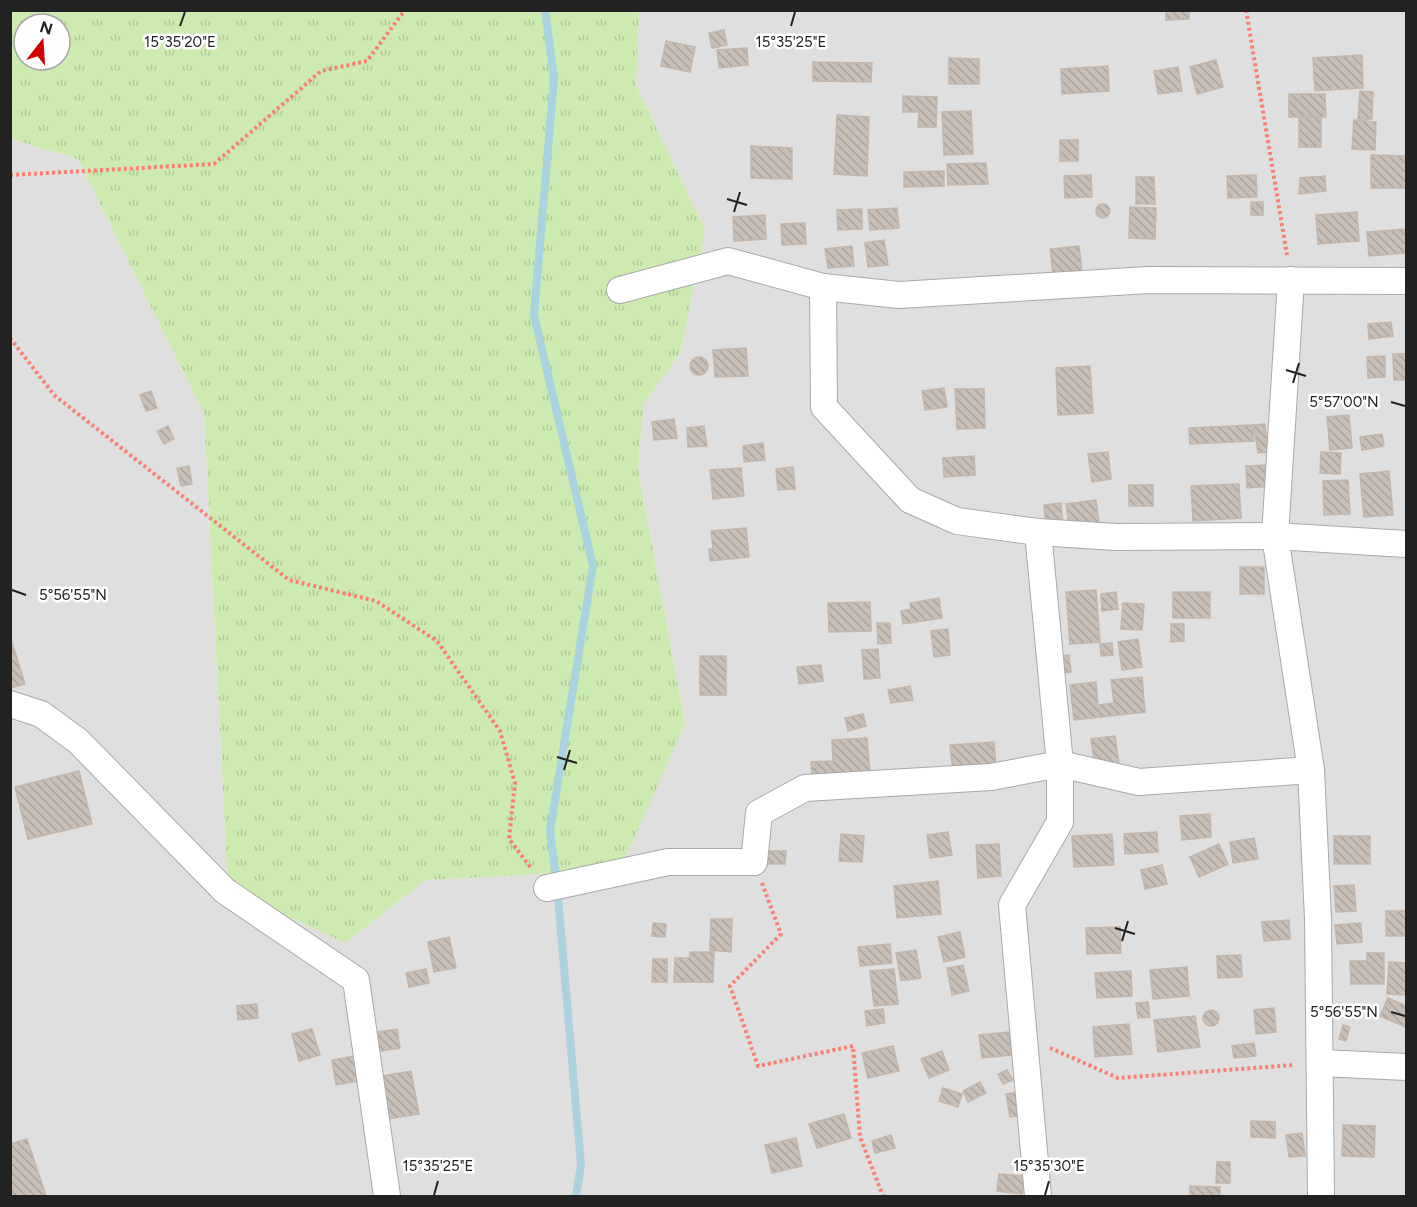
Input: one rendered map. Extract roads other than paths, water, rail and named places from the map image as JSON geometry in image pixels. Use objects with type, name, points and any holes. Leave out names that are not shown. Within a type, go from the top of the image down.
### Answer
[{"type":"street","points":[[620,290],[728,261],[823,287],[899,295],[1149,280],[1407,281]]},
{"type":"street","points":[[1291,280],[1275,536],[1311,770],[1318,919],[1321,1197]]},
{"type":"street","points":[[823,287],[824,407],[910,500],[957,521],[1038,532],[1116,537],[1275,536],[1407,544]]},
{"type":"street","points":[[1038,532],[1060,764],[1060,822],[1012,905],[1038,1197]]},
{"type":"street","points":[[10,704],[41,714],[78,741],[225,891],[356,980],[387,1197]]},
{"type":"street","points":[[547,888],[668,862],[754,862],[759,813],[805,788],[991,777],[1060,764],[1139,782],[1311,770]]},
{"type":"street","points":[[1321,1063],[1407,1067]]},
{"type":"waterway","points":[[545,10],[554,78],[534,315],[593,566],[550,831],[557,886],[581,1165],[576,1196]]}]
